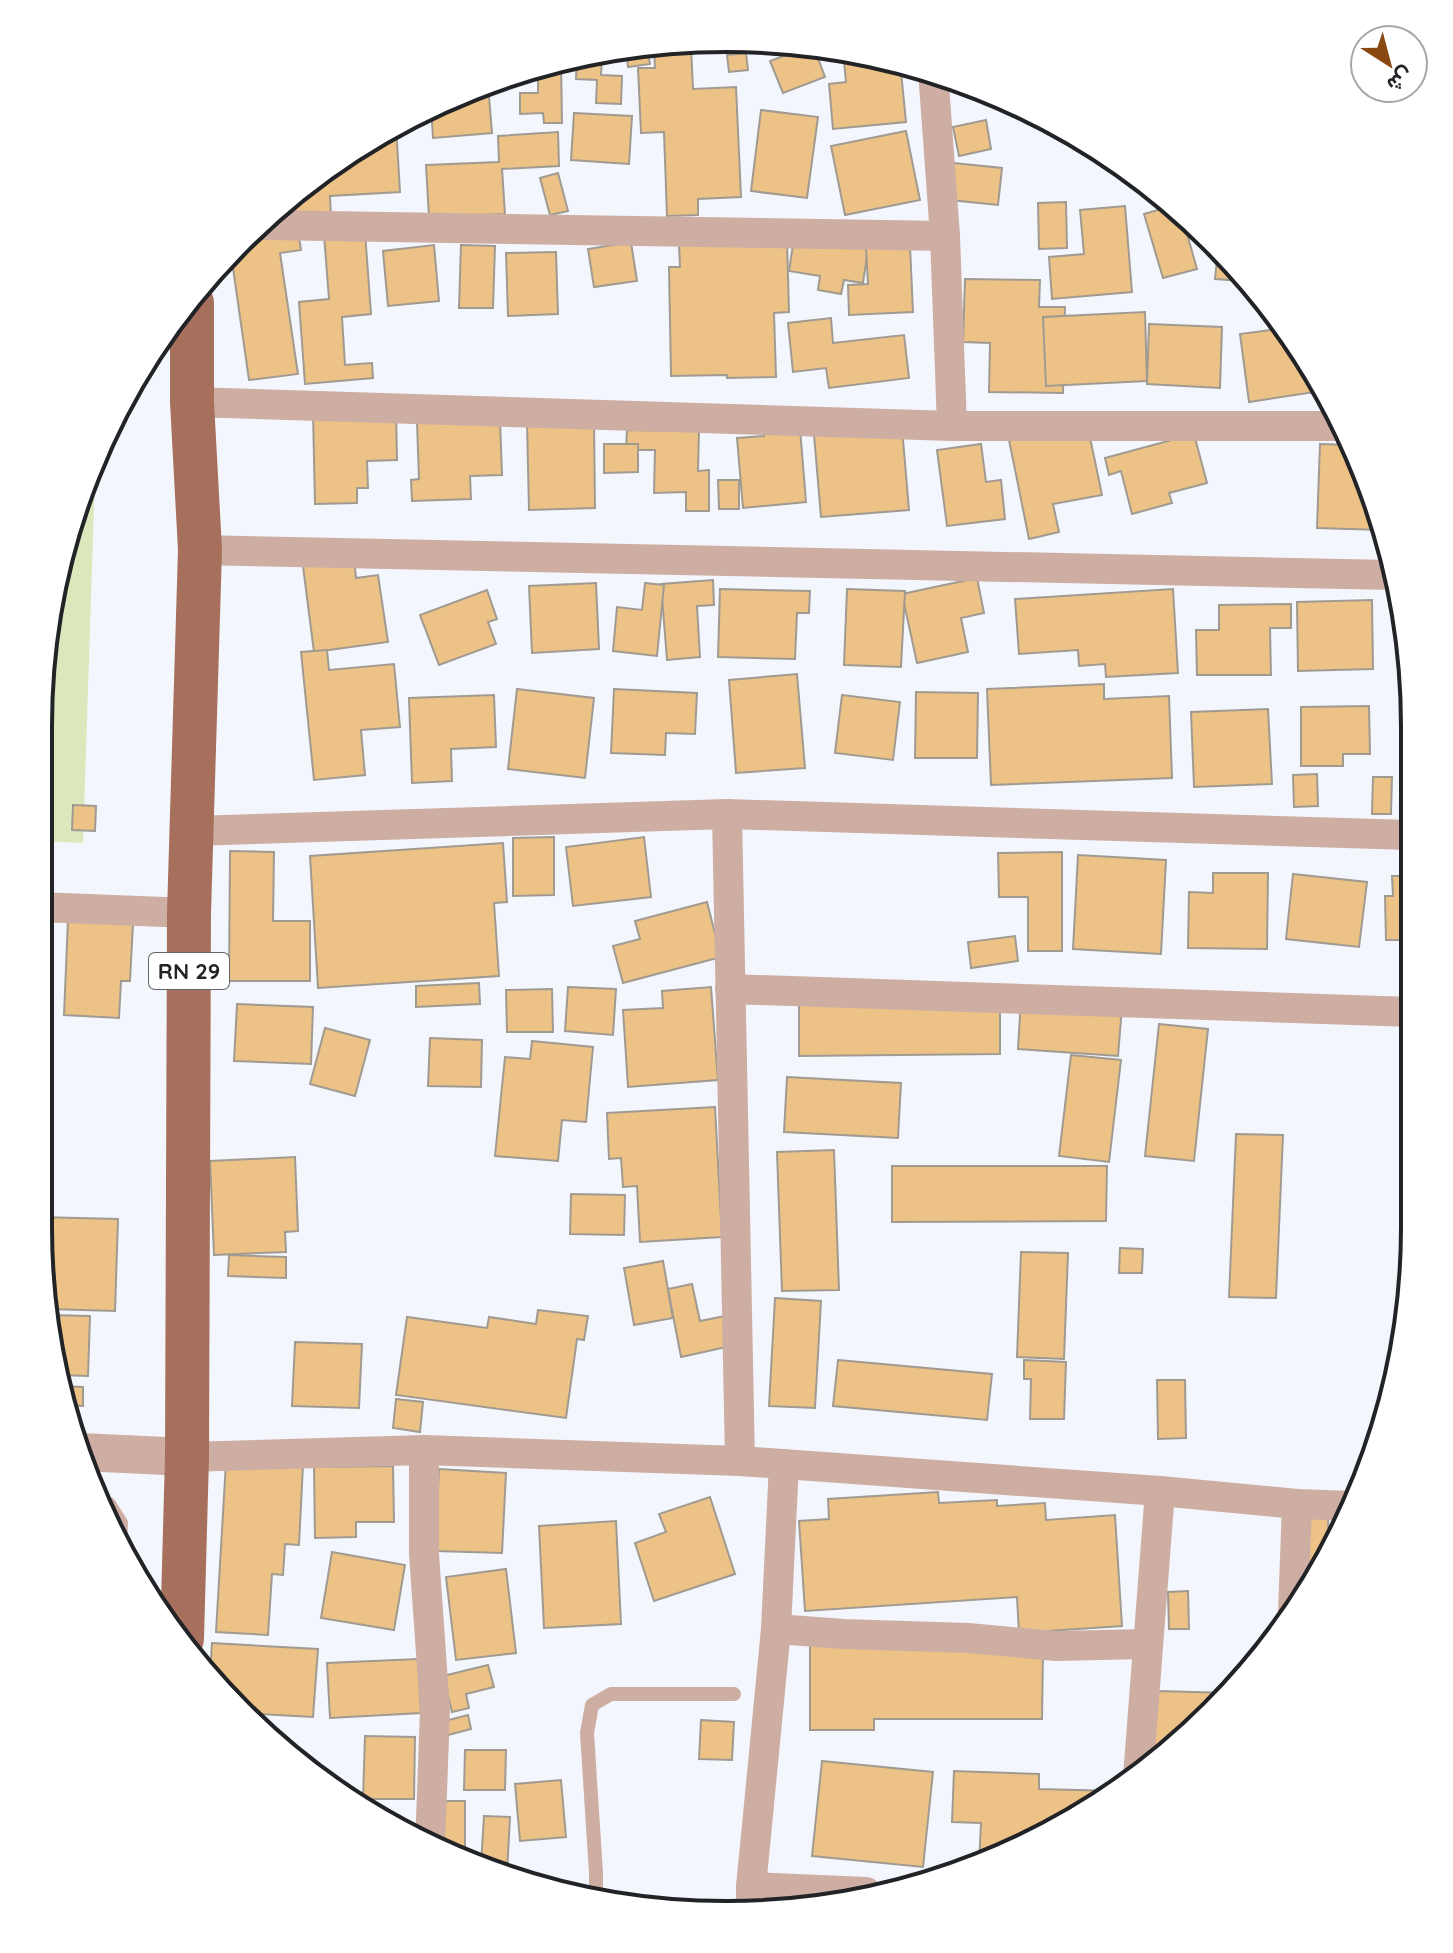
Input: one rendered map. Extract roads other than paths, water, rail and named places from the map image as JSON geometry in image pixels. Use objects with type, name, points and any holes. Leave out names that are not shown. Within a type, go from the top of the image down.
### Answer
[{"type":"main road","name":"RN 29","points":[[182,1625],[187,1457],[189,913],[200,550],[192,402],[192,315]]},
{"type":"street","points":[[934,85],[945,236],[952,426]]},
{"type":"street","points":[[276,225],[945,236]]},
{"type":"street","points":[[192,402],[952,426],[1330,426]]},
{"type":"street","points":[[200,550],[1383,575]]},
{"type":"street","points":[[192,831],[727,814],[1401,835]]},
{"type":"street","points":[[727,814],[740,1461]]},
{"type":"street","points":[[52,908],[189,913]]},
{"type":"street","points":[[730,989],[1401,1012]]},
{"type":"street","points":[[424,1450],[424,1554],[435,1710],[431,1832]]},
{"type":"street","points":[[91,1452],[187,1457],[424,1450],[740,1461],[1340,1506]]},
{"type":"street","points":[[784,1464],[776,1629],[751,1900],[803,1896]]},
{"type":"street","points":[[1139,1760],[1160,1491]]},
{"type":"street","points":[[1294,1591],[1297,1504]]},
{"type":"street","points":[[776,1629],[968,1638],[1056,1646],[1147,1644]]},
{"type":"lane","points":[[596,1888],[587,1733],[592,1705],[611,1694],[734,1694]]}]
